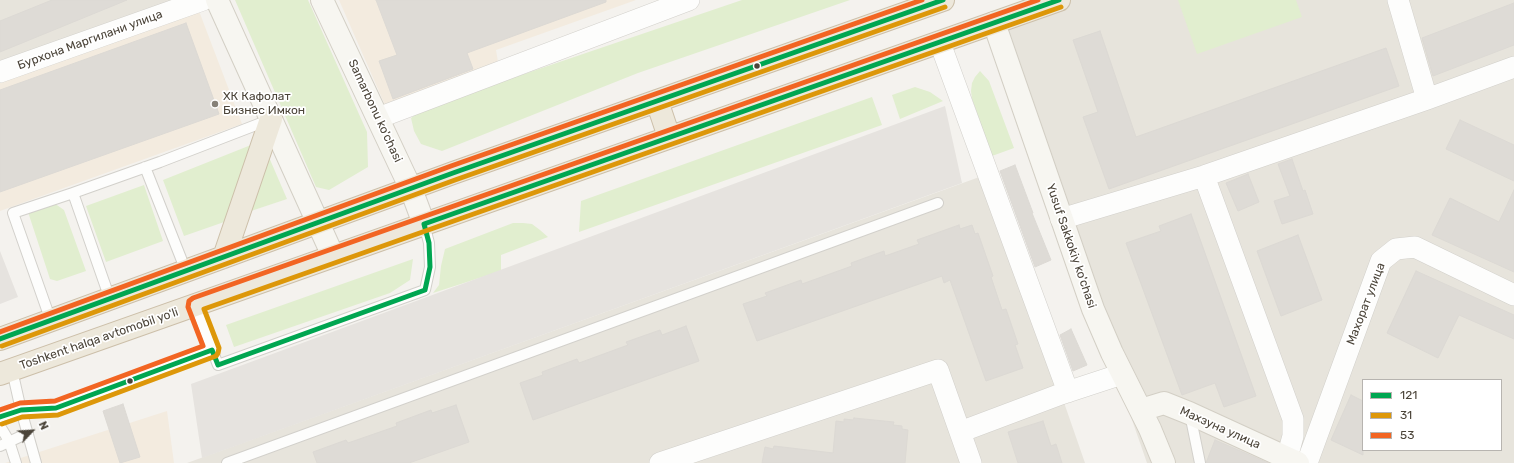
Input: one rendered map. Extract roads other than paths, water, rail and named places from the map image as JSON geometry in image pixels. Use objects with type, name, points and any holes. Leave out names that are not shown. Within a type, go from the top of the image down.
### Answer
[{"type":"highway","points":[[0,340],[318,222],[943,0]]},
{"type":"highway","name":"Toshkent halqa avtomobil yo'li","points":[[6,372],[1059,0]]},
{"type":"highway","points":[[657,101],[669,137]]},
{"type":"highway","points":[[224,257],[271,119]]},
{"type":"street","name":"Бурхона Маргилани улица","points":[[0,72],[203,0]]},
{"type":"street","points":[[217,0],[333,256]]},
{"type":"street","name":"Samarbonu ko'chasi","points":[[322,0],[412,189],[424,224]]},
{"type":"street","points":[[378,118],[689,0]]},
{"type":"street","points":[[1398,0],[1428,99]]},
{"type":"street","name":"Yusuf Sakkokiy ko'chasi","points":[[994,23],[1061,219],[1094,310],[1164,463]]},
{"type":"street","points":[[940,43],[1068,392]]},
{"type":"street","points":[[1061,219],[1204,176],[1428,99],[1514,67]]},
{"type":"street","points":[[1204,176],[1293,419],[1293,436],[1297,461]]},
{"type":"street","name":"Махорат улица","points":[[1297,461],[1381,261],[1396,249],[1415,247],[1514,295]]},
{"type":"street","points":[[660,463],[938,370],[971,463]]},
{"type":"street","points":[[960,432],[1068,392],[1122,374]]},
{"type":"street","name":"Махзуна улица","points":[[1141,410],[1164,403],[1190,412],[1297,461]]},
{"type":"lane","points":[[51,321],[13,213],[145,167],[271,119]]},
{"type":"lane","points":[[145,167],[186,271]]},
{"type":"lane","points":[[73,193],[110,299]]},
{"type":"lane","points":[[227,463],[938,203]]},
{"type":"lane","points":[[195,305],[218,365],[426,290],[430,267],[429,243],[424,224]]},
{"type":"lane","points":[[0,417],[21,410],[56,408],[212,350]]},
{"type":"lane","points":[[6,372],[21,410],[36,463]]},
{"type":"lane","points":[[1190,412],[1200,463]]},
{"type":"lane","points":[[0,426],[5,444],[16,463]]},
{"type":"lane","points":[[5,444],[28,433]]},
{"type":"place","name":"ХК Кафолат Бизнес Имкон","points":[[215,104]]}]
